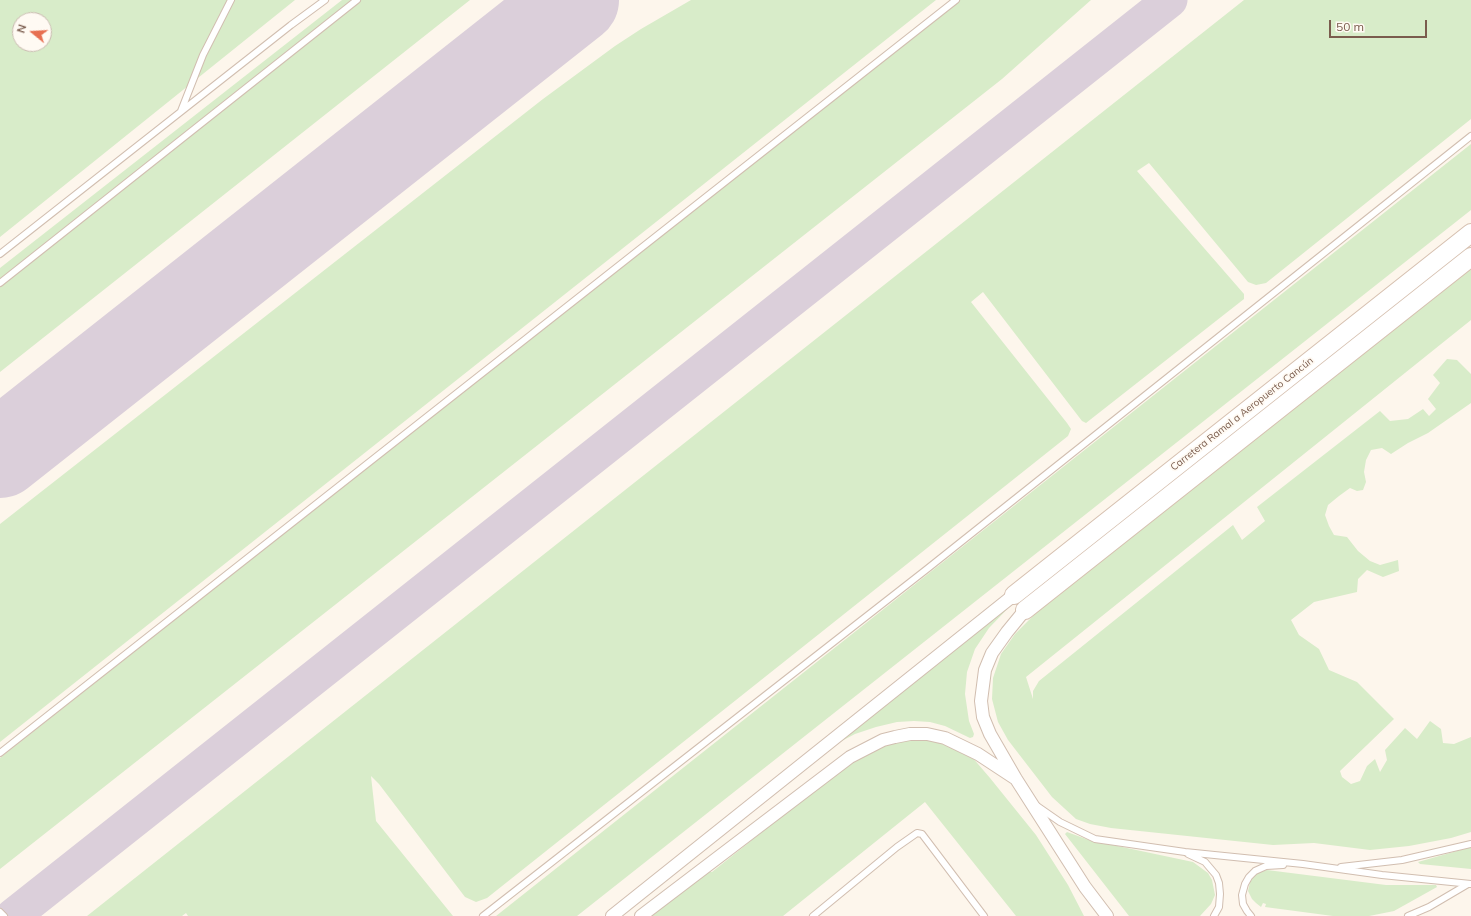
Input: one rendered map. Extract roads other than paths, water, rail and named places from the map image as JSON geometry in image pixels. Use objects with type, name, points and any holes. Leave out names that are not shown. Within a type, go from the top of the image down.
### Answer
[{"type":"main road","name":"Carretera Ramal a Aeropuerto Cancún","points":[[1014,595],[1471,233]]},
{"type":"main road","name":"Carretera Ramal a Aeropuerto Cancún","points":[[1025,610],[1471,256]]},
{"type":"street","points":[[612,916],[1014,595]]},
{"type":"street","points":[[1025,610],[992,653],[985,670],[981,701],[983,717],[990,734],[1016,779],[1085,887],[1107,916]]},
{"type":"street","points":[[641,916],[850,757],[883,740],[895,736],[922,734],[945,738],[978,754],[1016,779]]},
{"type":"street","points":[[1085,887],[1095,916]]},
{"type":"lane","points":[[180,113],[203,55],[231,0]]},
{"type":"lane","points":[[0,254],[291,25],[325,0]]},
{"type":"lane","points":[[0,283],[356,0]]},
{"type":"lane","points":[[0,753],[956,0]]},
{"type":"lane","points":[[484,916],[933,564],[1471,136]]},
{"type":"lane","points":[[1031,801],[1060,822],[1095,839],[1185,852],[1303,864],[1330,869],[1470,883]]},
{"type":"lane","points":[[813,916],[897,847],[917,833],[922,834],[984,916]]},
{"type":"lane","points":[[1330,869],[1402,860],[1471,844]]},
{"type":"lane","points":[[1185,852],[1205,862],[1216,875],[1219,883],[1220,894],[1218,906],[1214,916]]},
{"type":"lane","points":[[1251,916],[1243,904],[1242,895],[1245,884],[1255,871],[1266,866],[1303,864]]},
{"type":"lane","points":[[1408,916],[1430,907],[1470,883]]},
{"type":"lane","points":[[0,912],[4,916]]}]
